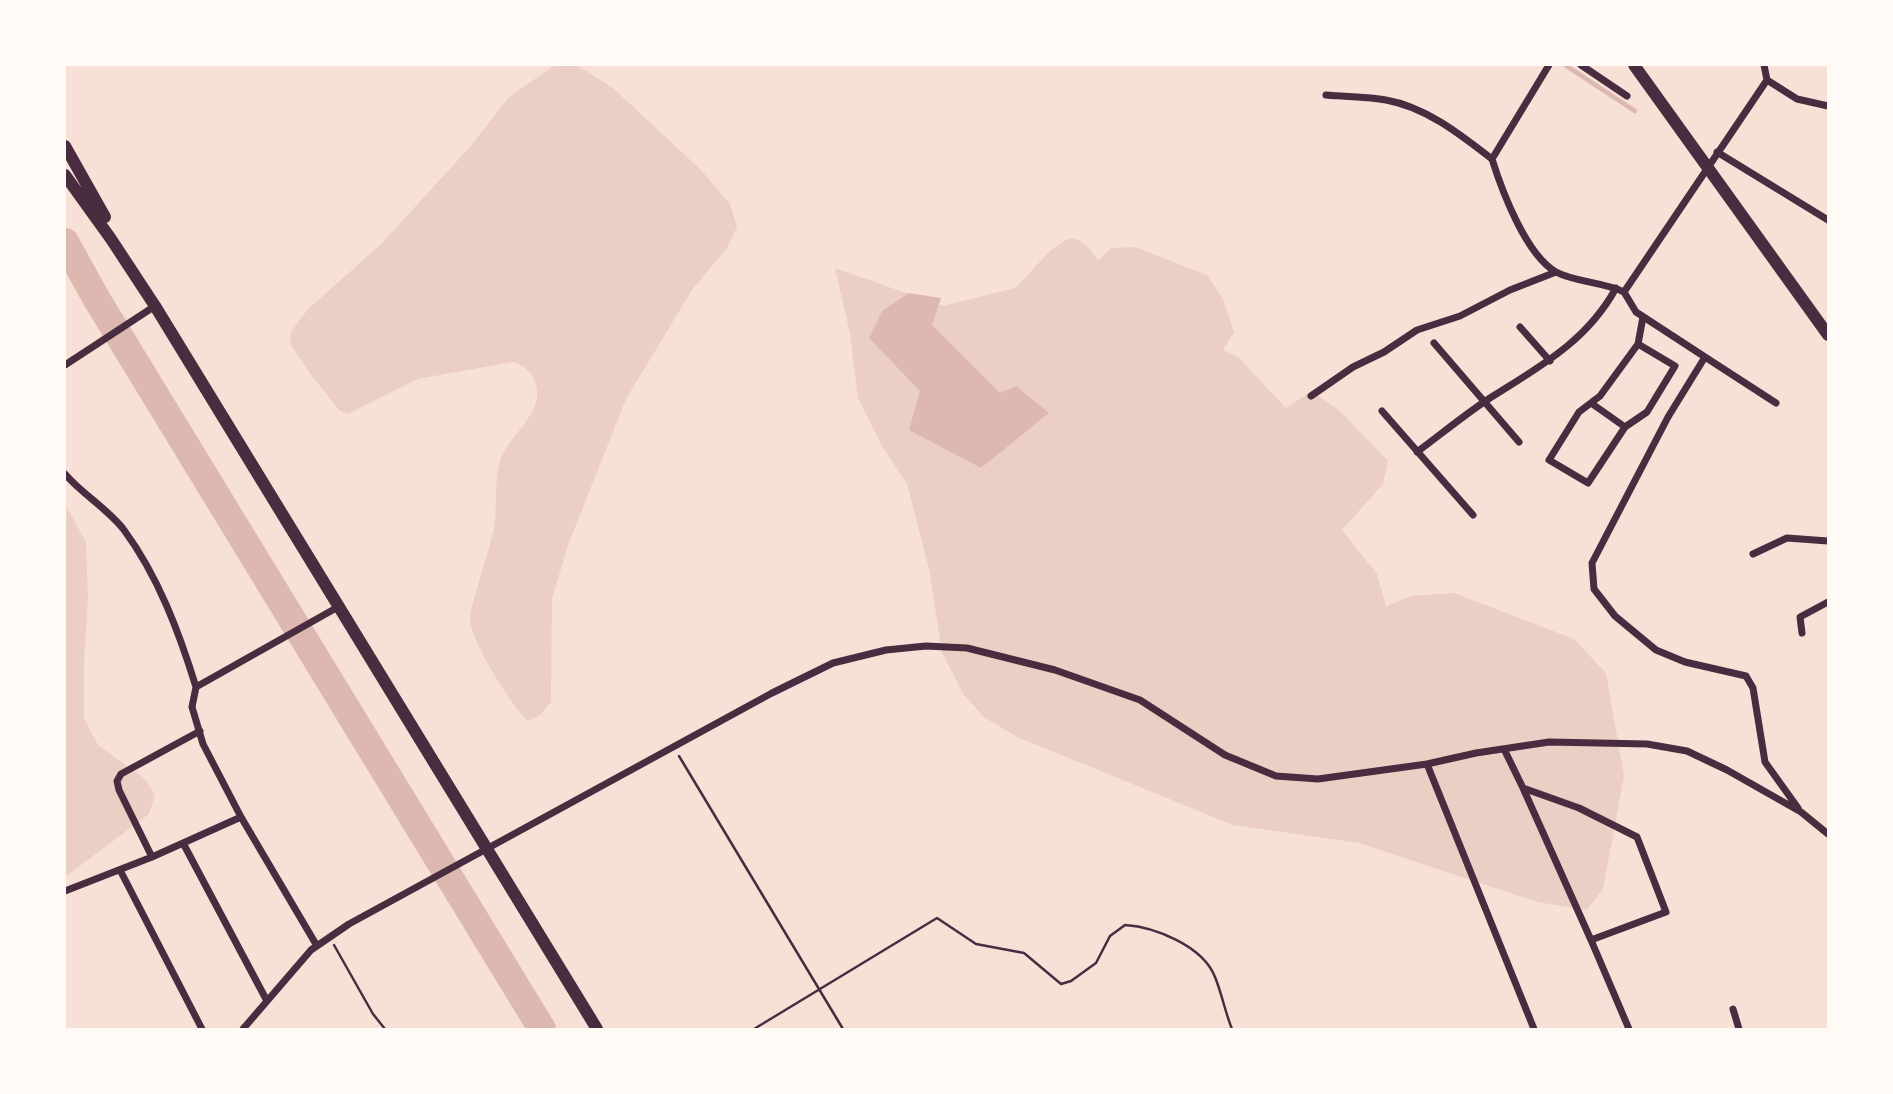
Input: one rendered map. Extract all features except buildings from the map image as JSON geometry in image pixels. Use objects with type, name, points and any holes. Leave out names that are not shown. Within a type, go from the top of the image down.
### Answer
[{"type":"street","points":[[1492,159],[1549,65]]},
{"type":"street","points":[[1581,65],[1627,96]]},
{"type":"street","points":[[1634,65],[1828,335]]},
{"type":"street","points":[[1624,292],[1767,80],[1764,65]]},
{"type":"street","points":[[1767,80],[1797,99],[1828,106]]},
{"type":"street","points":[[1326,95],[1387,100],[1452,128],[1492,159],[1510,208],[1536,255],[1556,272],[1624,292],[1636,312],[1776,403]]},
{"type":"street","points":[[65,146],[155,306],[597,1029]]},
{"type":"street","points":[[1717,152],[1828,220]]},
{"type":"street","points":[[65,175],[155,306]]},
{"type":"street","points":[[1311,396],[1353,367],[1384,352],[1417,330],[1460,316],[1510,290],[1556,272]]},
{"type":"street","points":[[1417,452],[1485,402],[1550,361],[1575,340],[1609,302],[1616,288]]},
{"type":"street","points":[[65,365],[155,306]]},
{"type":"street","points":[[1638,344],[1675,366],[1647,412],[1625,427],[1588,483],[1549,460],[1579,412],[1600,396],[1638,344],[1643,317]]},
{"type":"street","points":[[1520,327],[1550,361]]},
{"type":"street","points":[[1434,343],[1519,442]]},
{"type":"street","points":[[1705,357],[1668,417],[1592,562],[1594,589],[1615,616],[1656,650],[1685,662],[1746,676],[1754,688],[1765,762],[1801,812]]},
{"type":"street","points":[[1591,403],[1625,427]]},
{"type":"street","points":[[1382,411],[1473,515]]},
{"type":"street","points":[[65,474],[123,528],[176,624],[196,687],[192,707],[204,744],[241,817],[317,946]]},
{"type":"street","points":[[1753,554],[1787,538],[1828,541]]},
{"type":"street","points":[[1802,633],[1800,617],[1828,602]]},
{"type":"street","points":[[196,687],[338,607]]},
{"type":"street","points":[[243,1029],[329,936],[486,847],[772,693],[833,663],[886,650],[926,646],[967,648],[1055,670],[1140,700],[1225,755],[1276,776],[1318,779],[1427,764],[1549,741],[1647,744],[1687,751],[1801,812],[1828,834]]},
{"type":"street","points":[[152,857],[119,790],[117,780],[121,774],[200,731]]},
{"type":"street","points":[[1504,749],[1629,1029]]},
{"type":"street","points":[[1427,764],[1534,1029]]},
{"type":"street","points":[[1523,788],[1579,808],[1637,837],[1665,912],[1591,940]]},
{"type":"street","points":[[65,891],[152,857],[241,817]]},
{"type":"street","points":[[183,843],[267,1001]]},
{"type":"street","points":[[120,870],[202,1029]]},
{"type":"street","points":[[1733,1009],[1739,1029]]},
{"type":"path","points":[[673,747],[843,1029]]},
{"type":"path","points":[[754,1029],[937,918],[976,944],[1024,953],[1061,984],[1071,981],[1096,963],[1110,936],[1125,925],[1142,926],[1176,939],[1203,959],[1215,975],[1232,1029]]},
{"type":"path","points":[[329,936],[384,1029]]},
{"type":"shaded area","points":[[555,65],[578,66],[613,88],[702,171],[730,204],[737,227],[727,248],[692,290],[626,399],[568,545],[552,599],[551,702],[540,715],[528,721],[493,673],[477,642],[470,619],[494,529],[500,461],[535,406],[537,391],[531,374],[523,366],[512,362],[418,379],[348,414],[340,411],[290,344],[291,332],[308,309],[380,245],[469,148],[509,97]]},
{"type":"shaded area","points":[[1069,238],[1086,245],[1098,261],[1111,248],[1135,247],[1207,275],[1223,299],[1234,332],[1223,350],[1238,357],[1286,408],[1312,391],[1341,412],[1388,461],[1383,484],[1342,530],[1377,574],[1386,606],[1411,596],[1454,593],[1574,639],[1606,673],[1624,776],[1603,889],[1587,910],[1537,902],[1359,843],[1233,825],[1017,737],[984,717],[964,695],[942,653],[929,569],[907,484],[882,446],[858,398],[850,334],[835,268],[943,306],[1015,288],[1051,250]]},
{"type":"shaded area","points":[[909,293],[941,298],[932,325],[1000,393],[1016,386],[1049,413],[981,468],[909,430],[920,391],[869,338],[882,311]]},
{"type":"shaded area","points":[[65,504],[86,542],[88,599],[84,718],[98,745],[145,779],[155,795],[149,814],[65,877]]},
{"type":"waterway","points":[[1565,65],[1635,111]]},
{"type":"waterway","points":[[65,242],[96,298],[542,1029]]}]
